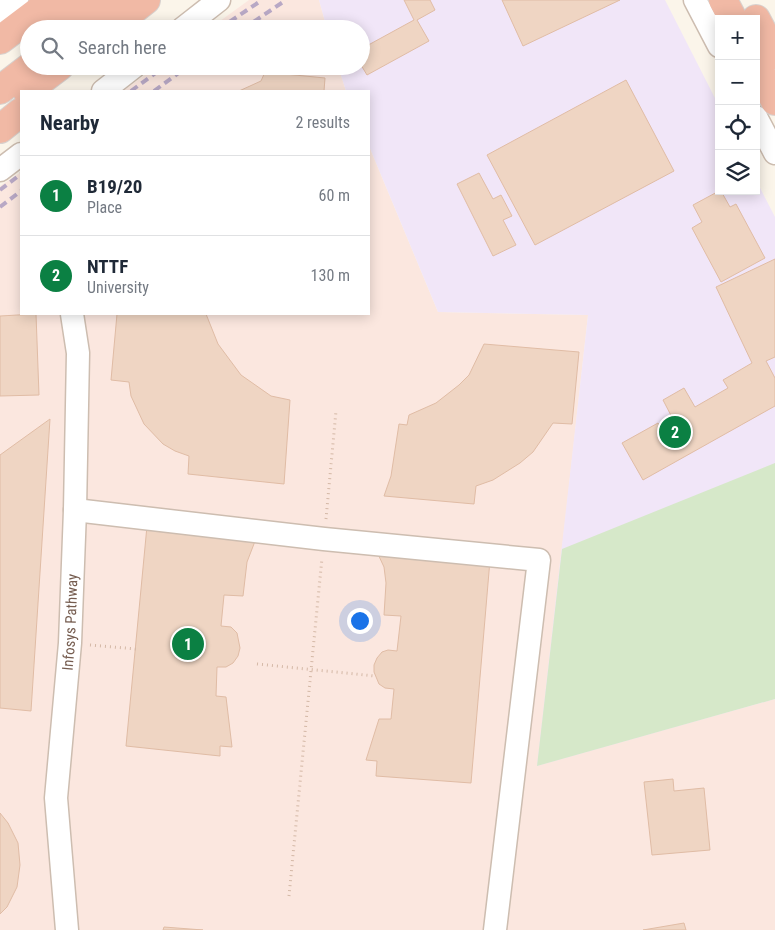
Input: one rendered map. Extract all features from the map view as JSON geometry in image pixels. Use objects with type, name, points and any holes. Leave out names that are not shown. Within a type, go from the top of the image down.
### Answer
[{"type":"highway","points":[[26,20],[53,0]]},
{"type":"highway","points":[[53,20],[79,0]]},
{"type":"highway","points":[[90,20],[116,0]]},
{"type":"highway","points":[[120,20],[146,0]]},
{"type":"highway","points":[[139,20],[164,0]]},
{"type":"highway","points":[[723,0],[731,15]]},
{"type":"highway","points":[[746,0],[754,15]]},
{"type":"highway","points":[[0,40],[20,25]]},
{"type":"highway","points":[[760,32],[767,54],[775,101]]},
{"type":"highway","points":[[0,61],[20,46]]},
{"type":"highway","points":[[0,90],[20,75]]},
{"type":"highway","points":[[28,90],[48,75]]},
{"type":"highway","points":[[49,90],[68,75]]},
{"type":"highway","points":[[0,112],[20,97]]},
{"type":"highway","points":[[0,129],[20,113]]},
{"type":"street","points":[[0,13],[17,0]]},
{"type":"street","points":[[193,20],[219,0]]},
{"type":"street","points":[[695,0],[715,38]]},
{"type":"street","points":[[104,90],[123,75]]},
{"type":"street","points":[[760,125],[775,153]]},
{"type":"street","points":[[0,170],[20,155]]},
{"type":"street","name":"Infosys Pathway","points":[[67,930],[56,798],[70,644],[75,510],[78,353],[72,315]]},
{"type":"street","points":[[75,510],[324,539],[539,560],[496,930]]},
{"type":"path","points":[[289,896],[336,411]]},
{"type":"path","points":[[70,644],[136,649]]},
{"type":"path","points":[[257,664],[375,676]]},
{"type":"shaded area","points":[[249,0],[319,0],[325,20],[221,20]]},
{"type":"shaded area","points":[[319,0],[665,0],[715,98],[715,195],[760,195],[760,188],[775,217],[775,699],[537,766],[588,315],[438,312],[370,148],[370,90],[346,90],[341,75],[370,75],[370,20],[325,20]]},
{"type":"shaded area","points":[[145,75],[341,75],[346,90],[124,90]]},
{"type":"shaded area","points":[[370,148],[438,312],[588,315],[538,765],[775,699],[775,930],[0,930],[0,186],[20,173],[20,315],[370,315]]},
{"type":"green space","points":[[775,463],[775,699],[537,766],[562,549]]},
{"type":"building","points":[[404,0],[430,0],[435,10],[417,20],[429,41],[370,73],[370,44],[414,20]]},
{"type":"building","points":[[502,0],[620,0],[523,46]]},
{"type":"building","points":[[264,75],[295,75],[325,78],[324,90],[241,90],[261,81]]},
{"type":"building","points":[[626,80],[674,171],[535,245],[487,155]]},
{"type":"building","points":[[479,173],[493,199],[501,195],[512,216],[503,220],[516,245],[493,256],[457,184]]},
{"type":"building","points":[[715,193],[715,195],[723,195],[730,207],[736,204],[765,258],[721,282],[692,228],[702,222],[693,205]]},
{"type":"building","points":[[775,259],[775,357],[766,361],[775,378],[775,406],[643,480],[622,443],[658,423],[664,434],[677,427],[663,400],[684,388],[695,407],[728,388],[723,380],[752,363],[716,287]]},
{"type":"building","points":[[36,315],[39,395],[0,396],[0,316]]},
{"type":"building","points":[[117,315],[206,315],[218,344],[241,375],[271,396],[290,400],[284,484],[188,474],[189,456],[163,444],[144,424],[131,396],[129,382],[111,380]]},
{"type":"building","points":[[484,344],[579,352],[572,424],[553,423],[533,452],[520,463],[493,480],[476,486],[474,504],[384,496],[391,476],[399,424],[407,425],[409,415],[436,403],[459,385],[469,375]]},
{"type":"building","points":[[50,419],[31,711],[0,708],[0,455]]},
{"type":"building","points":[[147,526],[257,536],[247,562],[243,596],[224,595],[221,626],[231,627],[237,633],[240,648],[238,656],[233,663],[226,667],[217,667],[216,696],[226,697],[232,747],[220,746],[220,756],[126,746]]},
{"type":"building","points":[[377,552],[490,560],[471,783],[376,776],[377,761],[366,760],[379,719],[391,719],[394,689],[385,688],[379,684],[374,672],[374,665],[382,652],[388,650],[397,651],[401,616],[384,615],[386,583],[384,567]]},
{"type":"building","points":[[673,779],[674,791],[704,788],[710,850],[652,855],[644,782]]},
{"type":"building","points":[[0,813],[8,823],[18,843],[20,865],[17,887],[7,907],[0,914]]},
{"type":"building","points":[[684,923],[686,930],[643,930]]},
{"type":"building","points":[[164,927],[203,930],[163,930]]},
{"type":"railway","points":[[232,20],[262,0]]},
{"type":"railway","points":[[256,20],[286,0]]},
{"type":"railway","points":[[132,90],[153,75]]},
{"type":"railway","points":[[155,90],[176,75]]},
{"type":"railway","points":[[0,190],[20,175]]},
{"type":"railway","points":[[0,207],[20,192]]},
{"type":"place","name":"NTTF","points":[[675,432]]},
{"type":"place","name":"B19/20","points":[[188,644]]}]
